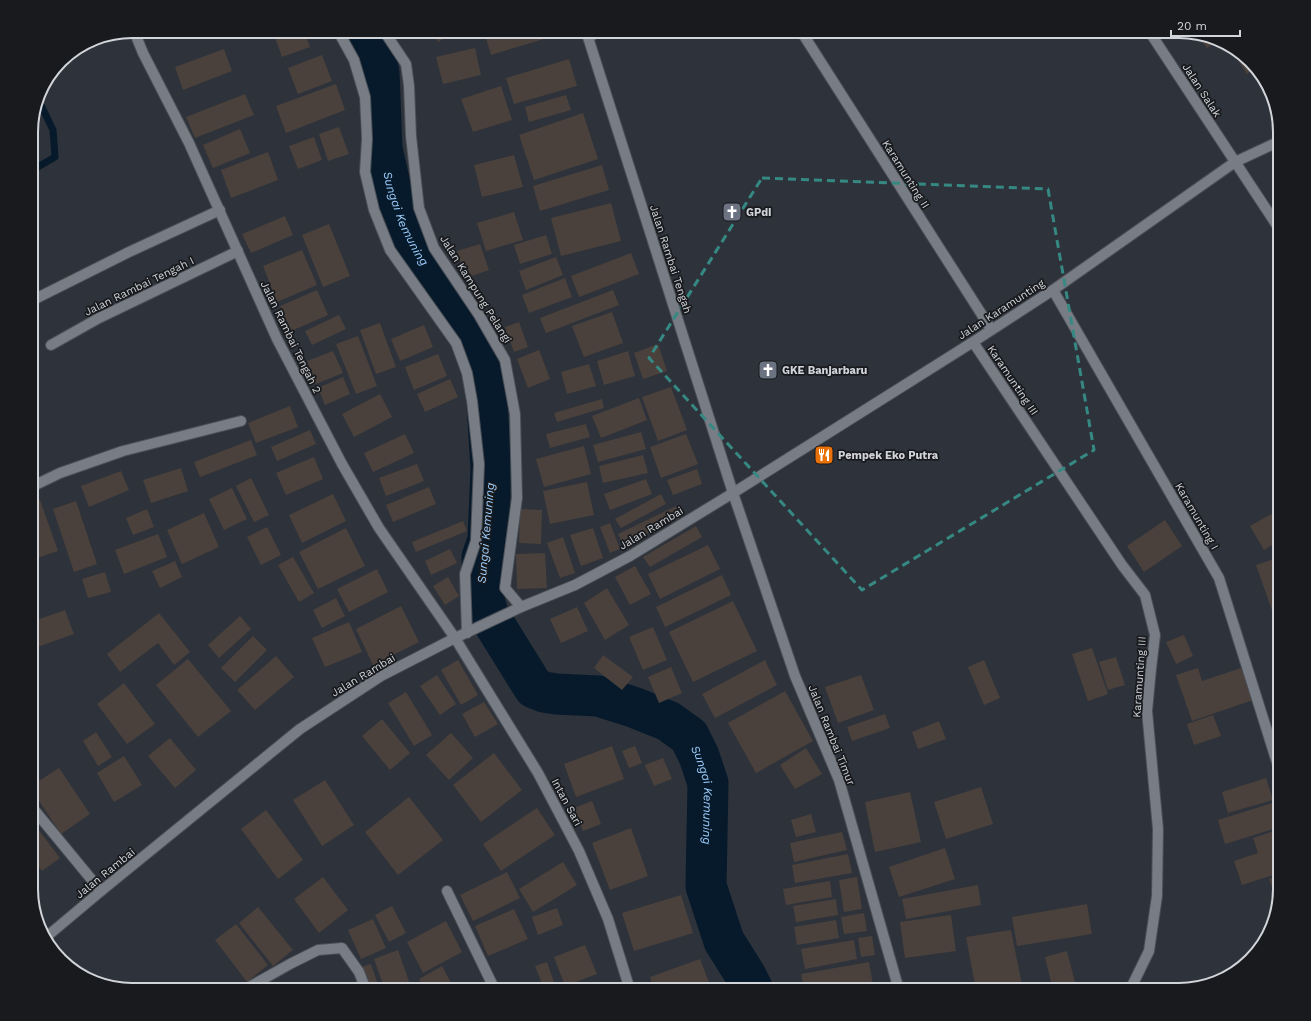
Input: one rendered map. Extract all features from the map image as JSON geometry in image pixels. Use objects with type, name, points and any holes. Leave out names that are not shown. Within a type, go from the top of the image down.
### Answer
[{"type":"street","name":"Jalan Rambai Tengah 2","points":[[137,38],[189,143],[277,339],[342,464],[379,528],[455,638]]},
{"type":"street","points":[[342,38],[354,60],[365,97],[367,139],[365,172],[374,210],[390,250],[456,343],[467,373],[472,401],[479,464],[476,541],[465,574],[471,631]]},
{"type":"street","name":"Jalan Kampung Pelangi","points":[[389,38],[406,64],[409,86],[411,136],[419,208],[426,228],[434,248],[479,315],[505,360],[515,414],[517,498],[505,588],[521,607]]},
{"type":"street","name":"Jalan Rambai Tengah","points":[[589,38],[733,493]]},
{"type":"street","name":"Karamunting II","points":[[805,38],[991,329]]},
{"type":"street","name":"Jalan Salak","points":[[1154,38],[1273,219]]},
{"type":"street","name":"Jalan Karamunting","points":[[733,493],[1053,290],[1235,162],[1273,144]]},
{"type":"street","points":[[38,298],[129,252],[220,210]]},
{"type":"street","name":"Jalan Rambai Tengah I","points":[[51,345],[99,318],[238,251]]},
{"type":"street","name":"Karamunting I","points":[[1053,290],[1219,578],[1273,750]]},
{"type":"street","name":"Karamunting III","points":[[973,342],[1122,565],[1145,595],[1155,635],[1147,711],[1158,829],[1157,896],[1149,951],[1133,983]]},
{"type":"street","points":[[38,483],[60,472],[123,451],[241,421]]},
{"type":"street","name":"Jalan Rambai","points":[[50,934],[300,729],[381,676],[455,638],[521,607],[575,585],[630,556],[733,493]]},
{"type":"street","name":"Jalan Rambai Timur","points":[[733,493],[795,676],[839,780],[897,983]]},
{"type":"street","name":"Intan Sari","points":[[455,638],[538,773],[579,851],[608,919],[628,983]]},
{"type":"street","points":[[38,814],[101,891]]},
{"type":"street","points":[[447,891],[492,983]]},
{"type":"street","points":[[256,983],[318,950],[342,948],[359,972],[363,983]]},
{"type":"highlighted area","points":[[762,178],[1048,189],[1094,450],[862,590],[649,358]]},
{"type":"building","points":[[275,38],[307,38],[310,47],[282,57]]},
{"type":"building","points":[[436,38],[445,38],[438,42]]},
{"type":"building","points":[[486,38],[547,38],[491,55]]},
{"type":"building","points":[[1202,41],[1212,44],[1207,48]]},
{"type":"building","points":[[475,48],[481,75],[443,84],[436,57]]},
{"type":"building","points":[[224,49],[232,71],[183,90],[175,67]]},
{"type":"building","points":[[322,55],[332,81],[298,94],[288,68]]},
{"type":"building","points":[[569,59],[577,86],[514,104],[506,78]]},
{"type":"building","points":[[1237,59],[1251,71],[1247,74]]},
{"type":"building","points":[[336,84],[345,110],[286,133],[276,106]]},
{"type":"building","points":[[501,86],[512,120],[473,132],[461,99]]},
{"type":"building","points":[[245,94],[254,115],[195,138],[186,117]]},
{"type":"building","points":[[566,95],[571,110],[529,122],[525,107]]},
{"type":"building","points":[[583,113],[598,159],[534,180],[519,135]]},
{"type":"building","points":[[339,127],[349,154],[328,161],[319,134]]},
{"type":"building","points":[[240,129],[250,153],[213,168],[203,145]]},
{"type":"building","points":[[314,137],[322,160],[298,169],[289,146]]},
{"type":"building","points":[[268,152],[278,180],[231,198],[221,170]]},
{"type":"building","points":[[514,155],[523,187],[482,197],[474,165]]},
{"type":"building","points":[[602,165],[609,190],[540,211],[533,186]]},
{"type":"building","points":[[611,203],[621,241],[561,256],[551,218]]},
{"type":"building","points":[[514,212],[523,240],[486,251],[477,223]]},
{"type":"building","points":[[285,216],[293,235],[251,253],[242,234]]},
{"type":"building","points":[[329,224],[350,276],[323,287],[302,235]]},
{"type":"building","points":[[546,235],[552,254],[520,264],[514,245]]},
{"type":"building","points":[[480,244],[489,270],[466,278],[457,251]]},
{"type":"building","points":[[302,250],[317,285],[277,302],[263,266]]},
{"type":"building","points":[[631,253],[639,274],[579,297],[571,276]]},
{"type":"building","points":[[556,257],[563,275],[526,290],[519,271]]},
{"type":"building","points":[[565,278],[572,297],[529,313],[522,295]]},
{"type":"building","points":[[317,290],[328,315],[291,331],[280,306]]},
{"type":"building","points":[[613,290],[619,305],[546,333],[540,318]]},
{"type":"building","points":[[612,312],[623,343],[584,357],[572,326]]},
{"type":"building","points":[[339,315],[346,329],[312,345],[305,331]]},
{"type":"building","points":[[519,322],[528,347],[514,352],[505,327]]},
{"type":"building","points":[[380,323],[396,367],[376,374],[360,330]]},
{"type":"building","points":[[424,325],[433,347],[400,361],[391,339]]},
{"type":"building","points":[[358,336],[377,386],[356,394],[336,344]]},
{"type":"building","points":[[658,344],[667,371],[643,379],[634,353]]},
{"type":"building","points":[[539,350],[550,379],[528,388],[517,359]]},
{"type":"building","points":[[333,351],[343,373],[316,384],[307,361]]},
{"type":"building","points":[[628,351],[635,376],[604,385],[597,361]]},
{"type":"building","points":[[438,354],[447,376],[414,390],[405,367]]},
{"type":"building","points":[[589,364],[596,386],[567,394],[561,372]]},
{"type":"building","points":[[343,377],[350,394],[325,405],[318,388]]},
{"type":"building","points":[[450,379],[458,397],[425,412],[417,394]]},
{"type":"building","points":[[671,387],[687,430],[658,441],[642,397]]},
{"type":"building","points":[[380,394],[392,417],[354,437],[342,414]]},
{"type":"building","points":[[639,398],[647,420],[601,438],[592,416]]},
{"type":"building","points":[[602,399],[604,408],[557,422],[554,413]]},
{"type":"building","points":[[290,406],[298,427],[256,443],[248,423]]},
{"type":"building","points":[[586,424],[590,437],[550,448],[546,434]]},
{"type":"building","points":[[310,430],[316,444],[277,461],[271,447]]},
{"type":"building","points":[[641,432],[646,449],[598,462],[593,445]]},
{"type":"building","points":[[405,434],[414,453],[373,472],[364,453]]},
{"type":"building","points":[[686,434],[698,464],[661,478],[650,447]]},
{"type":"building","points":[[251,440],[257,455],[200,477],[194,462]]},
{"type":"building","points":[[584,446],[591,474],[544,487],[536,459]]},
{"type":"building","points":[[643,455],[648,473],[603,483],[599,466]]},
{"type":"building","points":[[314,457],[323,479],[286,495],[276,473]]},
{"type":"building","points":[[417,464],[424,481],[386,496],[379,478]]},
{"type":"building","points":[[181,468],[188,491],[151,503],[143,480]]},
{"type":"building","points":[[697,469],[702,484],[673,495],[667,480]]},
{"type":"building","points":[[121,471],[129,490],[89,507],[81,486]]},
{"type":"building","points":[[251,478],[269,515],[254,522],[236,486]]},
{"type":"building","points":[[646,479],[652,494],[610,510],[604,494]]},
{"type":"building","points":[[587,482],[594,515],[550,524],[543,491]]},
{"type":"building","points":[[429,487],[436,504],[393,522],[386,505]]},
{"type":"building","points":[[232,488],[247,519],[224,530],[209,499]]},
{"type":"building","points":[[333,494],[346,521],[302,543],[289,515]]},
{"type":"building","points":[[661,494],[666,504],[621,528],[615,519]]},
{"type":"building","points":[[40,500],[58,551],[38,558],[38,501]]},
{"type":"building","points":[[76,501],[97,564],[74,572],[53,509]]},
{"type":"building","points":[[676,506],[681,517],[624,546],[618,534]]},
{"type":"building","points":[[147,509],[154,527],[133,535],[126,518]]},
{"type":"building","points":[[520,509],[542,510],[541,544],[519,543]]},
{"type":"building","points":[[204,513],[219,547],[182,564],[167,530]]},
{"type":"building","points":[[1273,513],[1273,544],[1264,550],[1250,526]]},
{"type":"building","points":[[1165,520],[1182,546],[1144,572],[1127,546]]},
{"type":"building","points":[[463,521],[467,531],[416,552],[412,542]]},
{"type":"building","points":[[610,523],[620,549],[610,553],[600,527]]},
{"type":"building","points":[[696,526],[702,537],[650,567],[643,557]]},
{"type":"building","points":[[267,527],[281,555],[261,565],[247,537]]},
{"type":"building","points":[[346,528],[365,566],[318,589],[299,552]]},
{"type":"building","points":[[593,528],[603,558],[581,566],[570,535]]},
{"type":"building","points":[[158,534],[167,557],[124,574],[115,550]]},
{"type":"building","points":[[563,537],[575,573],[560,578],[547,543]]},
{"type":"building","points":[[708,545],[720,569],[660,599],[648,574]]},
{"type":"building","points":[[450,549],[457,563],[431,575],[425,561]]},
{"type":"building","points":[[545,553],[547,588],[517,589],[516,554]]},
{"type":"building","points":[[293,557],[314,593],[299,602],[278,565]]},
{"type":"building","points":[[1273,559],[1273,613],[1256,565]]},
{"type":"building","points":[[175,561],[182,577],[160,588],[152,571]]},
{"type":"building","points":[[635,566],[651,594],[630,605],[615,577]]},
{"type":"building","points":[[377,569],[388,592],[349,612],[337,589]]},
{"type":"building","points":[[105,572],[111,592],[88,598],[82,579]]},
{"type":"building","points":[[722,575],[731,595],[665,627],[656,607]]},
{"type":"building","points":[[448,577],[459,596],[445,605],[433,586]]},
{"type":"building","points":[[607,588],[629,625],[605,640],[584,603]]},
{"type":"building","points":[[336,598],[345,616],[322,628],[313,610]]},
{"type":"building","points":[[733,601],[757,651],[693,682],[669,632]]},
{"type":"building","points":[[401,606],[419,642],[373,665],[356,629]]},
{"type":"building","points":[[577,607],[588,631],[561,643],[550,619]]},
{"type":"building","points":[[65,610],[74,634],[38,647],[38,620]]},
{"type":"building","points":[[159,613],[190,652],[174,665],[158,643],[120,672],[107,654]]},
{"type":"building","points":[[240,616],[251,629],[219,658],[208,645]]},
{"type":"building","points":[[349,622],[362,652],[325,667],[312,638]]},
{"type":"building","points":[[653,627],[667,660],[643,670],[629,637]]},
{"type":"building","points":[[1184,635],[1193,656],[1176,664],[1166,642]]},
{"type":"building","points":[[253,636],[267,650],[235,682],[221,668]]},
{"type":"building","points":[[1092,648],[1108,694],[1088,701],[1072,654]]},
{"type":"building","points":[[603,655],[633,677],[622,690],[594,668]]},
{"type":"building","points":[[276,656],[294,677],[255,710],[237,690]]},
{"type":"building","points":[[1116,657],[1125,685],[1108,690],[1099,662]]},
{"type":"building","points":[[188,659],[231,711],[198,737],[156,685]]},
{"type":"building","points":[[458,660],[478,695],[461,705],[441,670]]},
{"type":"building","points":[[765,660],[777,685],[715,718],[702,694]]},
{"type":"building","points":[[984,660],[1000,698],[984,705],[968,667]]},
{"type":"building","points":[[671,667],[682,693],[659,703],[648,677]]},
{"type":"building","points":[[1198,668],[1202,681],[1241,668],[1253,700],[1192,721],[1176,675]]},
{"type":"building","points":[[437,675],[456,704],[440,715],[420,686]]},
{"type":"building","points":[[861,675],[874,710],[838,723],[825,687]]},
{"type":"building","points":[[124,683],[155,724],[127,744],[97,704]]},
{"type":"building","points":[[785,691],[813,741],[756,773],[728,723]]},
{"type":"building","points":[[406,692],[432,735],[414,746],[388,703]]},
{"type":"building","points":[[484,702],[498,724],[475,737],[462,714]]},
{"type":"building","points":[[885,714],[890,728],[852,741],[847,727]]},
{"type":"building","points":[[1213,715],[1221,736],[1194,745],[1187,724]]},
{"type":"building","points":[[382,719],[410,753],[390,770],[362,736]]},
{"type":"building","points":[[939,721],[946,739],[918,749],[912,732]]},
{"type":"building","points":[[96,732],[112,757],[98,766],[83,741]]},
{"type":"building","points":[[451,733],[473,758],[449,780],[426,755]]},
{"type":"building","points":[[170,738],[196,770],[175,788],[148,756]]},
{"type":"building","points":[[612,746],[624,779],[576,797],[564,764]]},
{"type":"building","points":[[635,746],[642,763],[629,768],[622,751]]},
{"type":"building","points":[[806,748],[822,774],[795,789],[780,765]]},
{"type":"building","points":[[494,753],[522,790],[481,822],[453,785]]},
{"type":"building","points":[[124,756],[142,785],[114,802],[97,773]]},
{"type":"building","points":[[663,758],[672,779],[654,786],[645,765]]},
{"type":"building","points":[[59,768],[90,814],[61,834],[38,800],[38,782]]},
{"type":"building","points":[[1266,778],[1273,800],[1228,813],[1222,792]]},
{"type":"building","points":[[325,780],[354,825],[322,846],[293,800]]},
{"type":"building","points":[[981,787],[993,824],[946,839],[934,802]]},
{"type":"building","points":[[910,792],[921,842],[875,852],[865,802]]},
{"type":"building","points":[[409,797],[443,840],[398,875],[365,832]]},
{"type":"building","points":[[592,801],[601,824],[583,831],[574,808]]},
{"type":"building","points":[[1273,803],[1273,829],[1225,844],[1218,820]]},
{"type":"building","points":[[537,808],[555,835],[501,871],[483,844]]},
{"type":"building","points":[[266,810],[303,860],[278,879],[241,829]]},
{"type":"building","points":[[811,814],[816,832],[796,837],[791,820]]},
{"type":"building","points":[[631,828],[648,876],[610,890],[592,843]]},
{"type":"building","points":[[38,829],[60,858],[42,871],[38,866]]},
{"type":"building","points":[[1273,831],[1273,875],[1242,885],[1234,861],[1258,853],[1253,838]]},
{"type":"building","points":[[842,832],[847,850],[794,862],[790,843]]},
{"type":"building","points":[[945,848],[955,879],[899,897],[889,867]]},
{"type":"building","points":[[848,854],[852,873],[795,883],[792,865]]},
{"type":"building","points":[[563,862],[577,885],[533,912],[519,889]]},
{"type":"building","points":[[507,872],[520,898],[473,921],[460,895]]},
{"type":"building","points":[[323,877],[348,910],[319,933],[294,899]]},
{"type":"building","points":[[857,877],[862,909],[844,912],[839,880]]},
{"type":"building","points":[[1273,878],[1273,889],[1269,879]]},
{"type":"building","points":[[830,881],[832,897],[786,905],[783,889]]},
{"type":"building","points":[[978,885],[981,905],[906,919],[902,899]]},
{"type":"building","points":[[681,895],[693,933],[634,951],[622,913]]},
{"type":"building","points":[[836,899],[838,915],[796,922],[793,906]]},
{"type":"building","points":[[1087,904],[1092,934],[1017,946],[1012,917]]},
{"type":"building","points":[[392,906],[406,933],[389,942],[375,915]]},
{"type":"building","points":[[258,907],[293,950],[273,966],[239,923]]},
{"type":"building","points":[[557,908],[563,925],[538,935],[532,917]]},
{"type":"building","points":[[514,909],[528,939],[488,956],[475,926]]},
{"type":"building","points":[[864,913],[867,931],[844,934],[841,917]]},
{"type":"building","points":[[951,915],[956,951],[905,958],[900,922]]},
{"type":"building","points":[[373,919],[386,948],[361,959],[348,930]]},
{"type":"building","points":[[836,920],[839,938],[797,945],[794,927]]},
{"type":"building","points":[[446,921],[462,952],[423,973],[407,942]]},
{"type":"building","points":[[236,924],[268,965],[247,982],[215,940]]},
{"type":"building","points":[[1011,930],[1022,983],[975,983],[966,937]]},
{"type":"building","points":[[872,936],[875,955],[861,957],[858,938]]},
{"type":"building","points":[[854,940],[857,959],[805,969],[801,949]]},
{"type":"building","points":[[585,945],[597,974],[573,983],[564,983],[554,957]]},
{"type":"building","points":[[398,950],[410,983],[383,983],[374,959]]},
{"type":"building","points":[[1067,951],[1075,983],[1051,983],[1045,957]]},
{"type":"building","points":[[700,959],[709,983],[652,983],[650,977]]},
{"type":"building","points":[[547,962],[554,983],[542,983],[535,966]]},
{"type":"building","points":[[869,962],[873,983],[803,983],[801,974]]},
{"type":"building","points":[[371,964],[377,983],[367,983],[361,967]]},
{"type":"building","points":[[442,966],[451,983],[421,983],[419,979]]},
{"type":"waterway","name":"Sungai Kemuning","points":[[370,38],[374,45],[379,73],[382,149],[391,189],[403,224],[419,255],[470,328],[485,371],[491,469],[488,540],[482,557],[482,592],[488,614],[534,688],[544,692],[556,694],[598,696],[633,707],[668,721],[689,736],[699,756],[708,783],[706,886],[724,941],[750,983]]},
{"type":"waterway","points":[[38,167],[55,157],[53,130],[42,106]]},
{"type":"place","name":"GPdI","points":[[732,212]]},
{"type":"place","name":"GKE Banjarbaru","points":[[768,370]]},
{"type":"place","name":"Pempek Eko Putra","points":[[824,455]]}]
